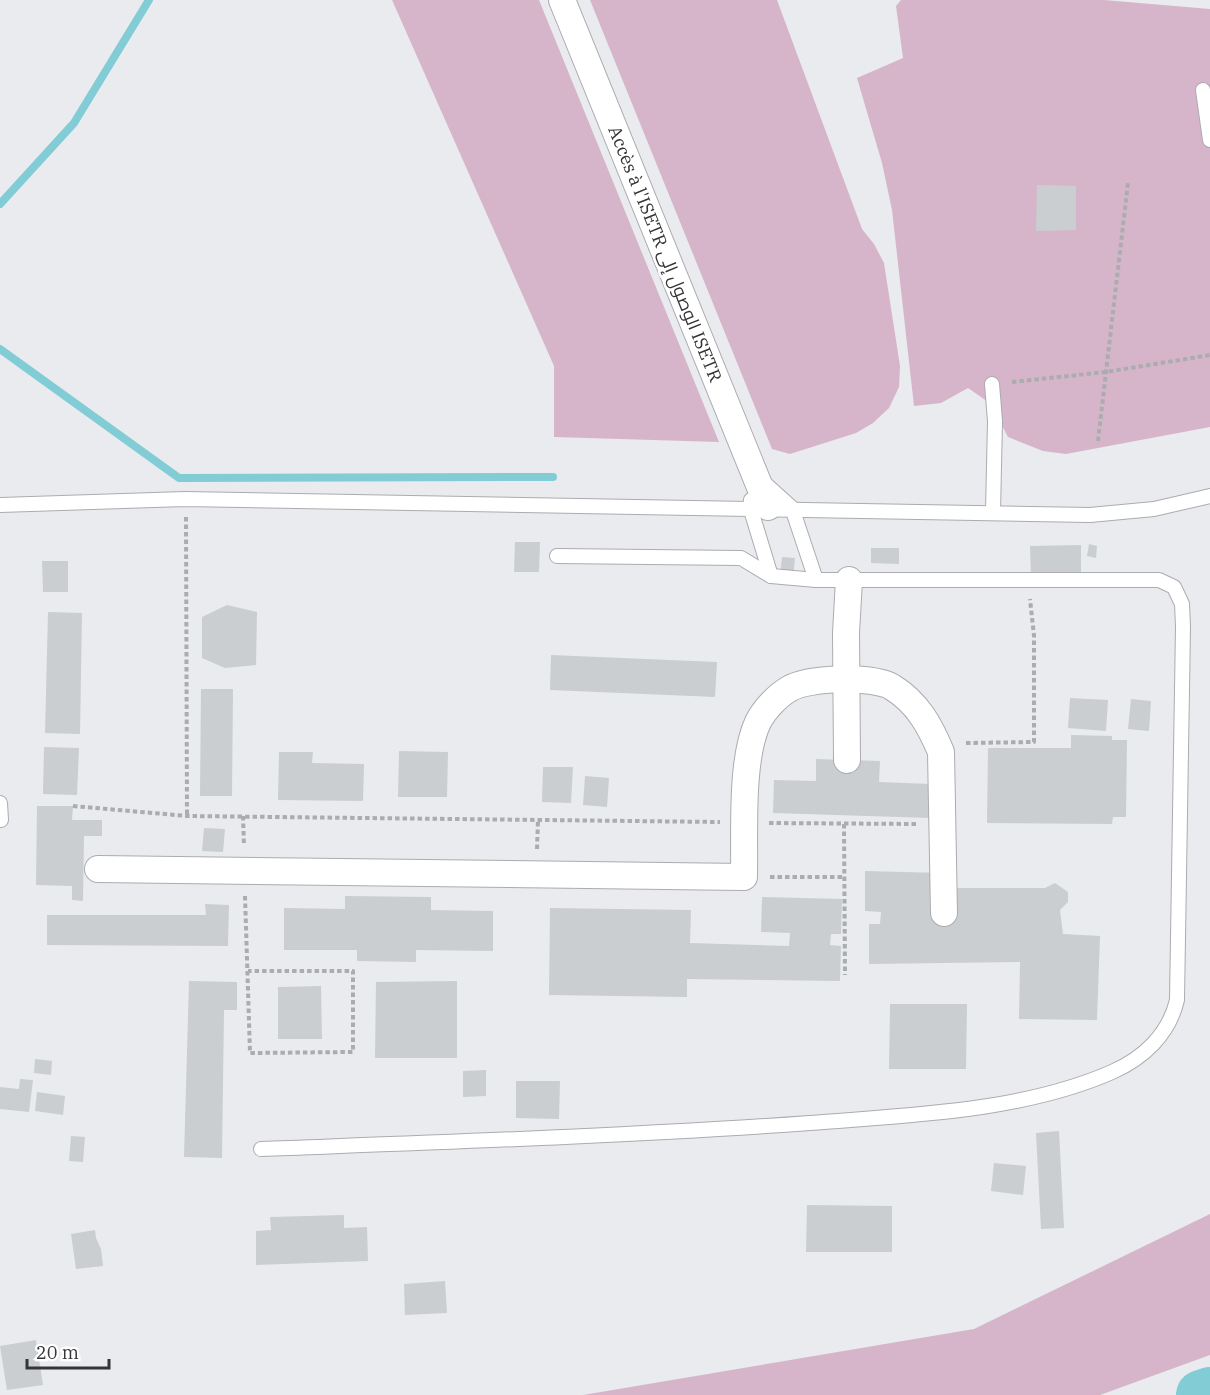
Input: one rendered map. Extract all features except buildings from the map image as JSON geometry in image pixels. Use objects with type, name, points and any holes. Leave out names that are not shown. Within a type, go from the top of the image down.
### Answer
[{"type":"street","name":"Accès à l'ISETR الوصول إلى ISETR","points":[[562,0],[754,474],[770,508]]},
{"type":"street","points":[[847,760],[846,633],[849,580]]},
{"type":"street","points":[[98,868],[744,877],[747,766],[750,742],[759,720],[772,703],[790,688],[846,679],[870,680],[890,686],[910,700],[923,717],[940,752],[944,913]]},
{"type":"lane","points":[[1203,90],[1210,140]]},
{"type":"lane","points":[[992,384],[995,421],[993,512]]},
{"type":"lane","points":[[0,505],[186,499],[1090,514],[1154,509],[1210,496]]},
{"type":"lane","points":[[770,508],[771,576]]},
{"type":"lane","points":[[770,508],[816,580]]},
{"type":"lane","points":[[261,1149],[694,1131],[945,1112],[1058,1091],[1114,1071],[1146,1051],[1163,1034],[1173,1017],[1177,1000],[1183,627],[1182,604],[1174,587],[1159,580],[816,580],[771,576],[741,558],[557,556]]},
{"type":"lane","points":[[0,803],[1,820]]},
{"type":"path","points":[[1098,441],[1128,183]]},
{"type":"path","points":[[992,384],[1107,372],[1210,355]]},
{"type":"path","points":[[186,499],[187,816]]},
{"type":"path","points":[[937,743],[1034,742],[1034,636],[1028,581]]},
{"type":"path","points":[[73,806],[187,816],[942,825]]},
{"type":"path","points":[[243,816],[250,1053],[353,1052],[353,971],[248,971]]},
{"type":"path","points":[[844,824],[844,975]]},
{"type":"path","points":[[744,877],[844,877]]},
{"type":"shaded area","points":[[392,0],[539,0],[719,442],[554,437],[554,366]]},
{"type":"shaded area","points":[[590,0],[777,0],[862,229],[874,244],[884,263],[900,366],[899,387],[889,408],[873,423],[856,433],[790,454],[772,449]]},
{"type":"shaded area","points":[[901,0],[1104,0],[1210,9],[1210,427],[1066,454],[1043,451],[1008,437],[991,404],[968,388],[941,403],[914,406],[892,210],[882,163],[857,78],[903,58],[896,6]]},
{"type":"shaded area","points":[[1210,1214],[1210,1355],[1100,1395],[583,1395],[974,1329]]},
{"type":"waterway","points":[[0,204],[74,123],[149,0]]},
{"type":"waterway","points":[[0,349],[179,478],[553,477]]},
{"type":"waterway","points":[[1201,1395],[1210,1392]]}]
